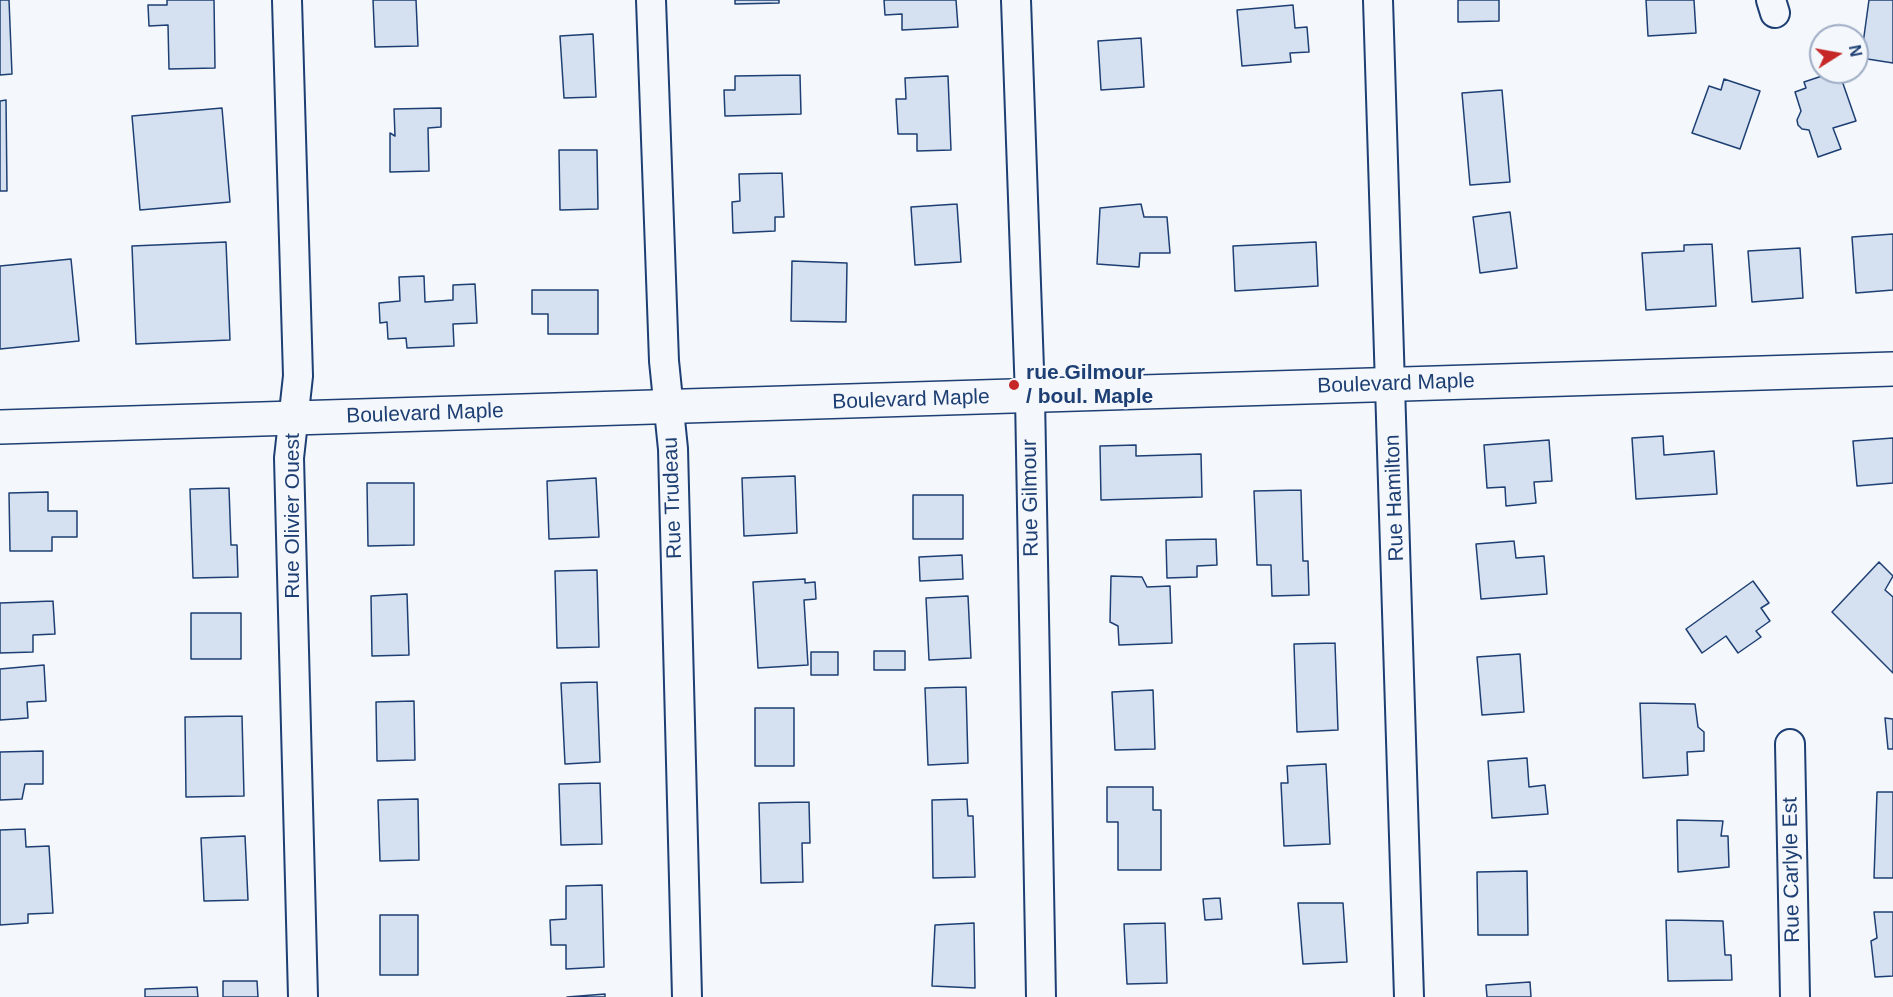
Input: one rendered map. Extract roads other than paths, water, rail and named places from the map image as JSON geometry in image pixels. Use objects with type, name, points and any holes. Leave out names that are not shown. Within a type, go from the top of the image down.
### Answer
[{"type":"street","name":"Rue Olivier Ouest","points":[[287,0],[298,376],[289,458],[303,997]]},
{"type":"street","name":"Rue Trudeau","points":[[651,0],[664,361],[673,449],[687,997]]},
{"type":"street","name":"Rue Gilmour","points":[[1016,0],[1030,397],[1041,997]]},
{"type":"street","name":"Rue Hamilton","points":[[1378,0],[1409,997]]},
{"type":"street","name":"Boulevard Maple","points":[[0,427],[1893,369]]},
{"type":"street","name":"Rue Carlyle Est","points":[[1790,744],[1795,997]]},
{"type":"place","name":"rue Gilmour / boul. Maple","points":[[1014,385]]}]
